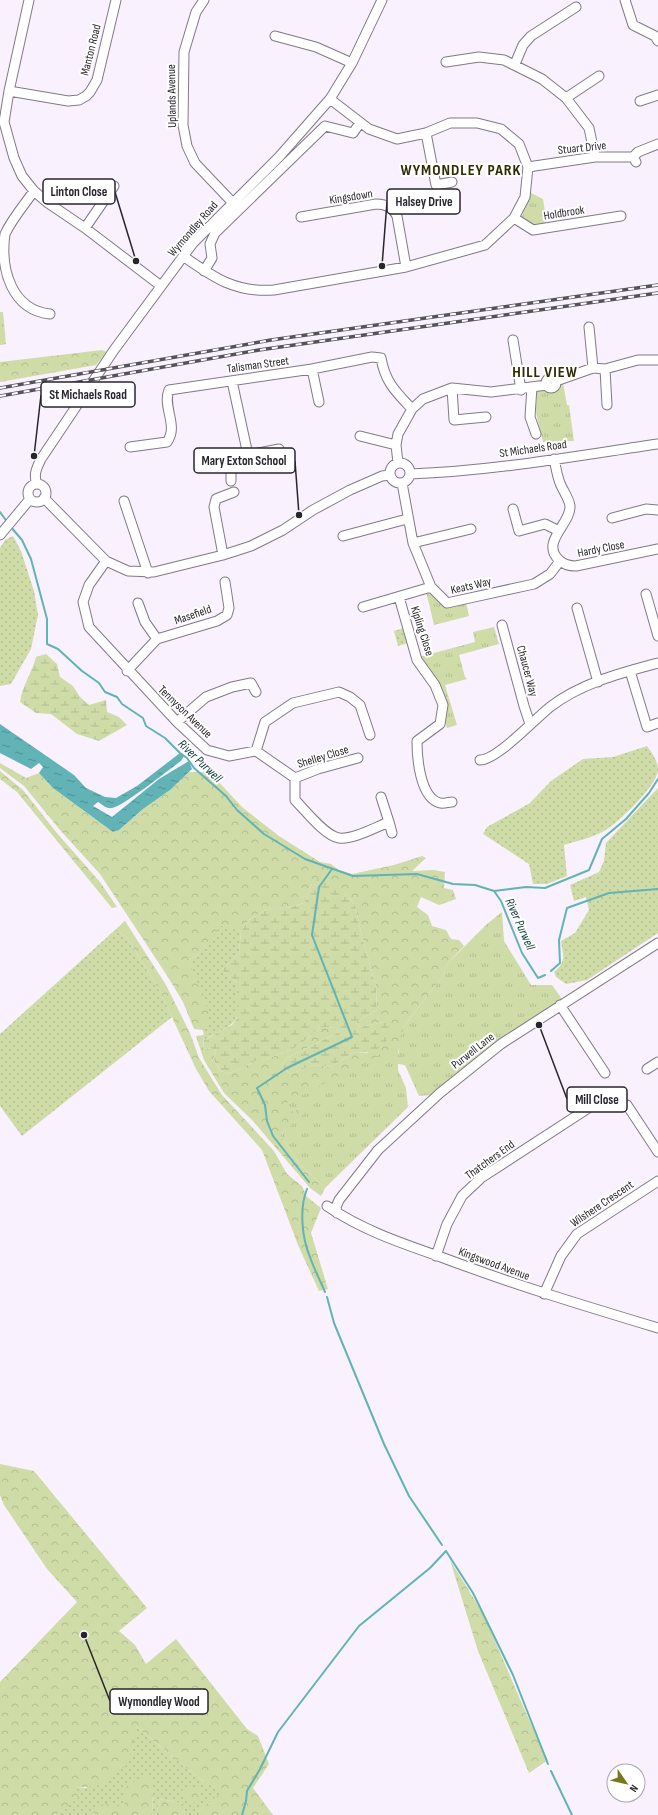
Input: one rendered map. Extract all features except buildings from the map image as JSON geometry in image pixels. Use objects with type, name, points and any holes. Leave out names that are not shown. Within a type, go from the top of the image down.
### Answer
[{"type":"street","points":[[29,0],[9,91],[4,122],[14,158],[22,176],[34,191],[48,203],[85,228],[161,286]]},
{"type":"street","name":"Manton Road","points":[[9,91],[68,101],[79,100],[86,96],[94,87],[97,80],[116,0]]},
{"type":"street","name":"Uplands Avenue","points":[[204,0],[196,12],[184,52],[183,126],[187,146],[195,163],[232,203]]},
{"type":"street","name":"Wymondley Road","points":[[37,484],[34,479],[36,467],[45,451],[114,350],[183,256],[193,243],[279,157],[330,99],[352,63],[382,0]]},
{"type":"street","points":[[625,0],[633,25],[657,36]]},
{"type":"street","points":[[515,64],[523,45],[531,36],[576,7]]},
{"type":"street","points":[[275,36],[316,47],[352,63]]},
{"type":"street","points":[[446,62],[479,57],[504,60],[515,64],[542,79],[566,98],[589,128],[594,157]]},
{"type":"street","points":[[566,98],[599,76]]},
{"type":"street","points":[[640,101],[658,96]]},
{"type":"street","points":[[183,256],[204,271],[234,286],[263,291],[406,267],[485,245],[514,218],[525,197],[528,167],[519,144],[502,129],[477,123],[450,123],[426,133],[397,139],[369,129],[330,99]]},
{"type":"street","name":"Wymondley Road","points":[[204,271],[212,258],[210,244],[215,233],[325,126],[353,133],[360,123]]},
{"type":"street","points":[[426,133],[436,185],[452,182]]},
{"type":"street","name":"Stuart Drive","points":[[528,167],[594,157],[634,159],[638,152],[658,144]]},
{"type":"street","points":[[85,228],[114,186]]},
{"type":"street","points":[[34,191],[5,234],[1,248],[0,264],[4,280],[11,293],[17,300],[29,309],[39,313],[50,314]]},
{"type":"street","name":"Kingsdown","points":[[301,218],[376,204],[387,206],[394,210],[397,216],[406,267]]},
{"type":"street","name":"Holdbrook","points":[[514,218],[533,230],[621,216]]},
{"type":"street","points":[[589,327],[593,368]]},
{"type":"street","points":[[513,340],[521,390]]},
{"type":"street","name":"Talisman Street","points":[[130,447],[167,442],[171,437],[172,430],[166,397],[168,390],[312,369],[372,357],[381,358],[383,371],[392,389],[412,409]]},
{"type":"street","points":[[398,463],[396,445],[404,421],[412,409],[423,399],[452,388],[491,392],[521,390],[547,385],[546,383],[549,378],[556,381],[593,368],[605,369],[638,360],[658,360]]},
{"type":"street","points":[[312,369],[319,402]]},
{"type":"street","points":[[605,369],[607,405]]},
{"type":"street","points":[[232,381],[248,455]]},
{"type":"street","points":[[532,387],[530,417],[536,434]]},
{"type":"street","points":[[452,388],[454,420],[486,417]]},
{"type":"street","points":[[360,436],[396,445]]},
{"type":"street","name":"St Michaels Road","points":[[410,474],[461,471],[658,444]]},
{"type":"street","points":[[232,481],[231,466],[233,460],[248,455],[279,449]]},
{"type":"street","points":[[554,459],[560,485],[568,498],[570,506],[568,516],[553,543],[555,554],[560,561]]},
{"type":"street","points":[[398,463],[407,465],[410,474],[409,479],[402,483],[395,482],[390,475],[393,466],[398,463]]},
{"type":"street","points":[[44,498],[106,561],[128,571],[148,573],[223,555],[259,542],[283,530],[313,510],[350,490],[382,476],[390,475]]},
{"type":"street","name":"Keats Way","points":[[402,483],[407,519],[413,543],[431,587],[446,603],[534,584],[550,574],[560,561]]},
{"type":"street","points":[[0,534],[30,499],[29,490],[31,486],[37,484],[41,485],[45,489],[44,498],[41,501],[36,502],[30,499]]},
{"type":"street","points":[[223,555],[214,506],[216,499],[234,492]]},
{"type":"street","points":[[124,501],[148,573]]},
{"type":"street","points":[[513,509],[519,531],[544,524],[559,531]]},
{"type":"street","points":[[612,518],[646,509],[658,510]]},
{"type":"street","points":[[343,536],[407,519]]},
{"type":"street","points":[[413,543],[471,529]]},
{"type":"street","name":"Hardy Close","points":[[560,561],[566,565],[576,566],[658,549]]},
{"type":"street","name":"Tennyson Avenue","points":[[106,561],[89,585],[83,602],[89,627],[127,671],[207,750],[229,756],[256,751]]},
{"type":"street","name":"Masefield","points":[[127,671],[157,640],[217,621],[227,615],[229,608],[225,582]]},
{"type":"street","name":"Kipling Close","points":[[363,607],[431,587]]},
{"type":"street","points":[[646,594],[658,636]]},
{"type":"street","name":"Kipling Close","points":[[399,597],[417,660],[435,685],[443,705],[440,724],[417,741],[417,757],[421,775],[428,795],[441,803],[452,802]]},
{"type":"street","points":[[138,603],[145,622],[157,640]]},
{"type":"street","points":[[577,608],[598,682]]},
{"type":"street","name":"Chaucer Way","points":[[502,625],[530,724]]},
{"type":"street","name":"Chaucer Way","points":[[480,760],[483,760],[500,751],[530,724],[562,699],[598,682],[658,663]]},
{"type":"street","points":[[630,671],[647,727],[658,723]]},
{"type":"street","points":[[177,722],[206,697],[225,689],[251,683],[256,692]]},
{"type":"street","points":[[370,735],[360,705],[350,697],[339,692],[293,703],[265,722],[256,751],[295,778],[295,800],[328,833],[339,838],[351,837],[389,822]]},
{"type":"street","name":"Shelley Close","points":[[295,778],[318,769],[358,758]]},
{"type":"street","points":[[381,797],[392,833]]},
{"type":"street","name":"Purwell Lane","points":[[337,1213],[336,1207],[338,1200],[378,1150],[389,1138],[440,1093],[501,1044],[658,943]]},
{"type":"street","points":[[560,1005],[605,1073]]},
{"type":"street","points":[[647,1069],[658,1062]]},
{"type":"street","points":[[627,1105],[658,1152]]},
{"type":"street","name":"Thatchers End","points":[[436,1256],[447,1224],[462,1196],[481,1178],[587,1109]]},
{"type":"street","name":"Wilshere Crescent","points":[[544,1294],[561,1256],[577,1234],[657,1184]]},
{"type":"street","name":"Kingswood Avenue","points":[[327,1206],[353,1223],[436,1256],[544,1294],[658,1328]]},
{"type":"green space","points":[[531,193],[543,199],[547,225],[534,228],[523,220],[522,216]]},
{"type":"green space","points":[[0,312],[3,312],[6,344],[0,345]]},
{"type":"green space","points":[[102,350],[107,352],[96,365],[0,382],[0,362]]},
{"type":"green space","points":[[563,383],[567,405],[569,405],[574,441],[543,442],[536,413],[537,391],[554,391]]},
{"type":"green space","points":[[13,536],[21,551],[34,591],[38,615],[31,649],[11,684],[0,686],[0,548],[5,540]]},
{"type":"green space","points":[[429,590],[445,606],[466,602],[469,616],[434,625],[426,591]]},
{"type":"green space","points":[[494,627],[499,644],[459,655],[465,677],[467,679],[445,685],[457,725],[447,728],[445,723],[447,713],[438,684],[419,657],[475,642],[473,632]]},
{"type":"green space","points":[[404,628],[408,643],[398,646],[394,631]]},
{"type":"green space","points":[[46,654],[57,664],[60,677],[73,686],[80,697],[89,705],[106,700],[107,712],[119,717],[127,725],[99,741],[77,734],[51,714],[36,713],[20,702],[36,657]]},
{"type":"green space","points":[[647,746],[657,763],[658,770],[656,777],[636,804],[610,827],[594,836],[564,845],[567,876],[547,884],[533,884],[529,864],[483,834],[487,827],[530,803],[551,781],[583,759],[613,757]]},
{"type":"green space","points":[[0,763],[26,778],[39,773],[53,788],[113,832],[119,830],[143,809],[170,790],[189,772],[206,772],[215,778],[242,807],[279,836],[320,862],[331,864],[339,870],[352,874],[394,865],[422,856],[426,858],[412,871],[434,870],[445,872],[444,888],[453,890],[456,899],[439,905],[421,897],[417,907],[428,915],[432,926],[446,930],[451,939],[459,940],[464,946],[447,964],[442,977],[405,1025],[398,1052],[398,1058],[391,1050],[292,1112],[306,1106],[313,1107],[280,1135],[299,1163],[325,1188],[321,1196],[310,1188],[252,1120],[224,1093],[204,1060],[196,1036],[204,1035],[203,1048],[214,1049],[216,1052],[213,1059],[220,1070],[228,1074],[256,1061],[262,1061],[299,1046],[320,1027],[336,1028],[339,1032],[287,1058],[281,1067],[291,1074],[313,1065],[331,1067],[354,1052],[367,1053],[384,1022],[360,1027],[356,1022],[377,1010],[376,986],[362,937],[355,905],[345,893],[312,884],[304,903],[286,908],[267,909],[249,920],[241,931],[221,926],[197,955],[189,960],[209,1013],[208,1024],[203,1030],[194,1029],[183,1002],[168,977],[100,874],[60,830],[24,786],[0,768]]},
{"type":"green space","points":[[0,771],[23,790],[56,832],[100,882],[117,907],[112,908],[17,792],[0,779]]},
{"type":"green space","points":[[658,788],[658,933],[587,980],[566,984],[556,977],[554,972],[561,965],[563,958],[561,941],[575,933],[589,910],[586,897],[574,901],[570,885],[599,872],[604,861],[606,843]]},
{"type":"green space","points":[[321,877],[335,884],[355,905],[362,937],[376,986],[377,1010],[356,1022],[360,1027],[384,1022],[393,1025],[391,1033],[380,1048],[369,1052],[354,1052],[331,1067],[313,1065],[291,1074],[281,1067],[287,1058],[339,1032],[336,1028],[320,1027],[299,1046],[262,1061],[256,1061],[228,1074],[220,1070],[213,1059],[216,1052],[214,1049],[203,1048],[204,1040],[232,1025],[237,1018],[237,983],[222,970],[239,953],[241,931],[249,920],[267,909],[286,908],[304,903],[312,884]]},
{"type":"green space","points":[[502,912],[504,941],[531,985],[552,985],[562,999],[527,1021],[494,1045],[430,1095],[419,1096],[405,1065],[398,1064],[398,1070],[406,1088],[408,1107],[325,1188],[299,1163],[280,1135],[312,1107],[305,1107],[284,1113],[285,1104],[391,1049],[398,1057],[400,1038],[405,1025],[442,977],[447,964],[487,924]]},
{"type":"green space","points":[[125,921],[166,985],[190,1033],[199,1058],[222,1095],[274,1151],[287,1174],[302,1186],[307,1197],[321,1208],[311,1233],[328,1289],[319,1291],[298,1245],[262,1150],[209,1091],[196,1069],[159,989],[126,937],[115,930]]},
{"type":"green space","points":[[221,925],[241,931],[239,953],[222,970],[237,983],[238,1014],[233,1023],[204,1040],[203,1030],[208,1024],[189,960],[197,955]]},
{"type":"green space","points":[[115,930],[126,937],[159,989],[172,1017],[22,1136],[0,1106],[0,1034]]},
{"type":"green space","points":[[0,1464],[34,1471],[147,1608],[119,1631],[135,1645],[146,1664],[176,1639],[247,1729],[258,1736],[269,1764],[253,1788],[273,1815],[196,1815],[196,1813],[222,1792],[200,1779],[137,1727],[128,1764],[101,1785],[77,1788],[78,1798],[57,1815],[0,1815],[0,1682],[77,1602],[47,1569],[4,1505],[0,1495]]},
{"type":"green space","points":[[450,1560],[483,1615],[548,1760],[529,1773],[478,1651]]},
{"type":"green space","points":[[137,1727],[200,1779],[223,1792],[196,1813],[196,1815],[184,1815],[185,1804],[160,1799],[156,1815],[152,1815],[153,1788],[125,1811],[93,1812],[94,1815],[57,1815],[77,1798],[77,1788],[86,1788]]},
{"type":"green space","points":[[148,1773],[153,1788],[152,1815],[94,1815],[93,1812],[109,1801],[125,1810],[125,1787]]},
{"type":"green space","points":[[201,1786],[200,1797],[195,1803],[176,1792]]},
{"type":"green space","points":[[160,1799],[186,1804],[184,1815],[156,1815]]},
{"type":"water","points":[[0,724],[74,775],[86,788],[105,797],[116,798],[137,786],[180,753],[184,756],[181,761],[136,795],[118,806],[108,808],[98,802],[93,806],[112,817],[159,779],[189,761],[192,769],[170,790],[143,809],[119,830],[113,832],[53,788],[39,773],[43,767],[39,763],[31,769],[0,753]]},
{"type":"waterway","name":"River Purwell","points":[[0,512],[8,523]]},
{"type":"waterway","name":"River Purwell","points":[[10,526],[22,540],[31,559],[47,619],[47,644],[58,649],[82,671],[99,683],[105,692],[117,697],[122,704],[143,718],[146,726],[165,738],[187,758],[194,768],[226,796],[237,810],[264,834],[305,859],[353,876],[417,874],[453,884],[475,885],[494,891],[526,887],[545,888],[589,870],[602,839],[626,819],[649,793],[658,779]]},
{"type":"waterway","points":[[309,1182],[273,1136],[267,1121],[265,1105],[257,1088],[287,1068],[352,1037],[312,935],[319,887],[332,869]]},
{"type":"waterway","name":"River Purwell","points":[[551,971],[560,963],[559,940],[567,908],[609,893],[658,889]]},
{"type":"waterway","name":"River Purwell","points":[[494,891],[501,901],[522,953],[538,978],[545,975]]},
{"type":"waterway","points":[[307,1189],[302,1214],[303,1232],[307,1249],[325,1292]]},
{"type":"waterway","points":[[327,1297],[334,1323],[384,1444],[409,1496],[442,1545]]},
{"type":"waterway","points":[[446,1551],[473,1593],[513,1675],[548,1764]]},
{"type":"waterway","points":[[242,1815],[247,1791],[260,1769],[278,1732],[359,1626],[430,1568],[446,1551]]},
{"type":"waterway","points":[[551,1771],[572,1815]]},
{"type":"railway","points":[[0,388],[271,340],[658,285]]},
{"type":"railway","points":[[0,396],[259,350],[658,293]]},
{"type":"place","name":"Linton Close","points":[[136,261]]},
{"type":"place","name":"Halsey Drive","points":[[382,266]]},
{"type":"place","name":"St Michaels Road","points":[[34,456]]},
{"type":"place","name":"Mary Exton School","points":[[299,515]]},
{"type":"place","name":"Mill Close","points":[[539,1025]]},
{"type":"place","name":"Wymondley Wood","points":[[84,1635]]},
{"type":"district","name":"WYMONDLEY PARK","points":[[461,170]]},
{"type":"district","name":"HILL VIEW","points":[[545,372]]}]
